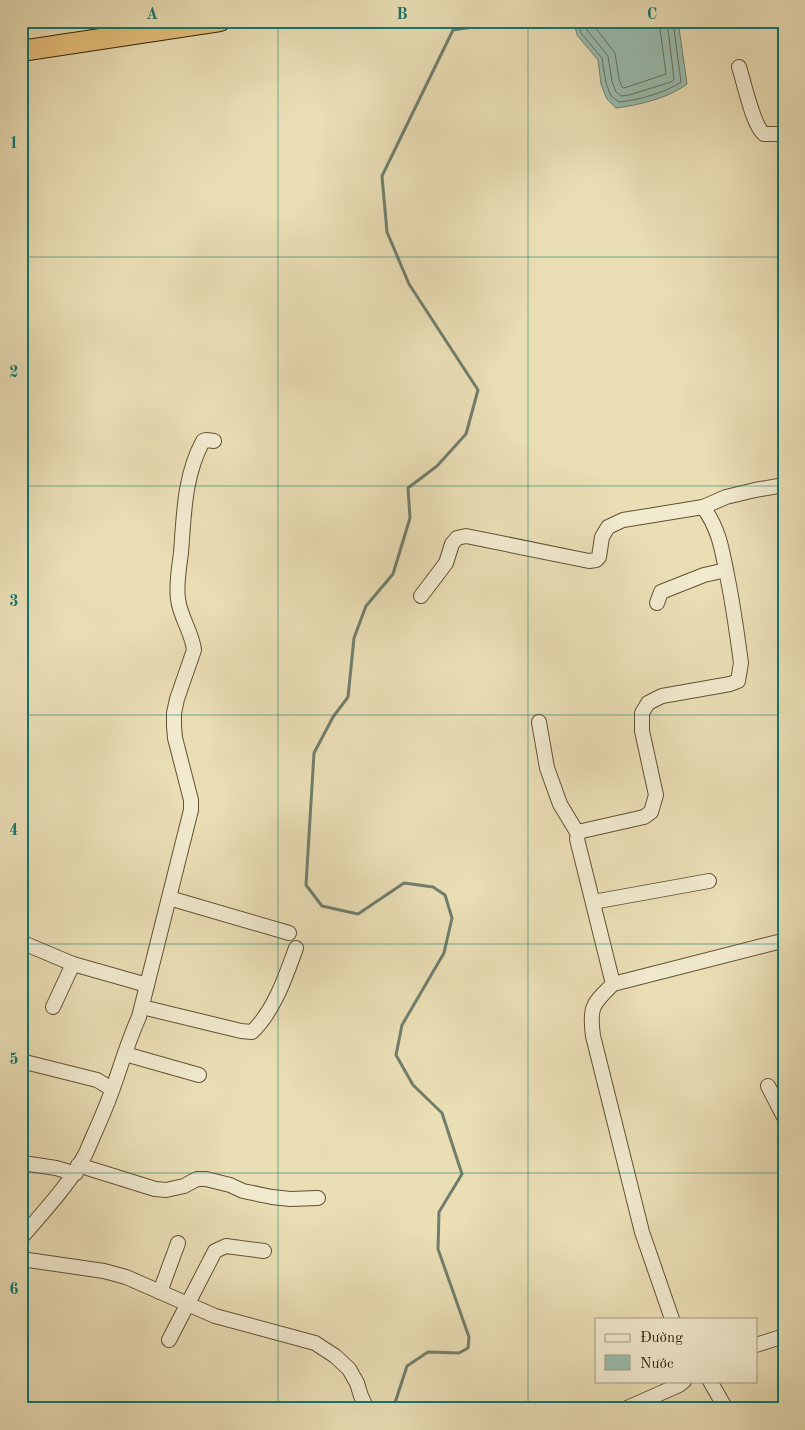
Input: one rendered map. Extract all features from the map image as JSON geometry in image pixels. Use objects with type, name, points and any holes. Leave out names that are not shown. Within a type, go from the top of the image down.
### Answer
[{"type":"highway","points":[[21,52],[220,21]]},
{"type":"street","points":[[740,67],[755,121],[760,131],[764,134],[784,134]]},
{"type":"street","points":[[21,1238],[76,1171],[85,1155],[111,1094],[142,1007],[192,805],[175,738],[174,726],[177,699],[194,650],[193,642],[180,610],[178,579],[186,487],[202,444],[206,440],[214,441]]},
{"type":"street","points":[[421,596],[446,564],[452,544],[461,536],[589,561],[596,560],[602,538],[608,528],[623,520],[703,506],[726,497],[784,485]]},
{"type":"street","points":[[578,834],[582,831],[644,817],[651,812],[656,795],[642,731],[642,713],[648,703],[662,696],[738,681],[740,663],[726,570],[720,542],[712,519],[703,506]]},
{"type":"street","points":[[657,603],[661,592],[704,575],[726,570]]},
{"type":"street","points":[[539,722],[550,777],[560,804],[578,834],[577,839],[614,984]]},
{"type":"street","points":[[593,902],[709,882]]},
{"type":"street","points":[[169,898],[289,933]]},
{"type":"street","points":[[21,942],[73,964],[147,985]]},
{"type":"street","points":[[672,1318],[642,1232],[592,1036],[592,1010],[600,997],[614,984],[778,942]]},
{"type":"street","points":[[142,1007],[252,1032],[261,1024],[268,1012],[286,977],[296,948]]},
{"type":"street","points":[[53,1007],[73,964]]},
{"type":"street","points":[[125,1054],[199,1074]]},
{"type":"street","points":[[21,1061],[98,1080],[112,1089]]},
{"type":"street","points":[[768,1086],[784,1117]]},
{"type":"street","points":[[21,1164],[76,1171],[155,1189],[166,1190],[184,1186],[197,1179],[206,1179],[230,1184],[243,1191],[272,1197],[290,1199],[318,1198]]},
{"type":"street","points":[[160,1292],[178,1243]]},
{"type":"street","points":[[169,1340],[215,1251],[226,1246],[264,1251]]},
{"type":"street","points":[[21,1259],[104,1271],[126,1277],[215,1316],[315,1343],[335,1356],[349,1369],[357,1383],[367,1409]]},
{"type":"street","points":[[758,1343],[784,1336]]},
{"type":"street","points":[[625,1409],[683,1382]]},
{"type":"street","points":[[711,1382],[726,1409]]},
{"type":"water","points":[[574,21],[678,21],[687,84],[672,93],[653,100],[616,108],[607,99],[601,84],[598,60],[577,35]]},
{"type":"waterway","points":[[393,1409],[407,1366],[428,1352],[459,1353],[468,1348],[469,1337],[438,1249],[439,1212],[462,1174],[442,1113],[413,1085],[396,1055],[402,1025],[444,953],[452,918],[445,895],[433,887],[404,883],[358,914],[322,906],[306,885],[314,753],[333,717],[348,697],[354,638],[366,606],[393,574],[410,518],[408,488],[437,466],[466,434],[478,390],[409,284],[387,232],[382,176],[453,30],[514,21]]}]
